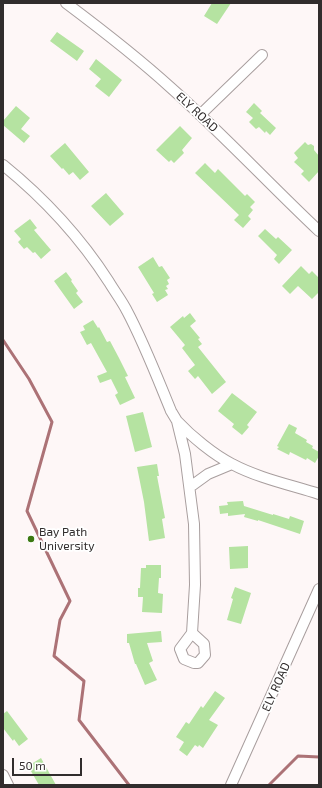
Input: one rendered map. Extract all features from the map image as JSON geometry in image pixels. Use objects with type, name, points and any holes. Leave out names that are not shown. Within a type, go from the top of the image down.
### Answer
[{"type":"street","name":"ELY ROAD","points":[[66,3],[129,52],[200,115],[319,231]]},
{"type":"street","points":[[200,115],[262,55]]},
{"type":"street","points":[[3,165],[50,207],[70,229],[96,262],[127,309],[146,349],[171,411],[177,421],[185,454],[194,524],[195,547],[192,633]]},
{"type":"street","points":[[177,421],[218,455],[232,464],[251,472],[319,494]]},
{"type":"street","points":[[190,487],[208,474],[232,464]]},
{"type":"street","name":"ELY ROAD","points":[[231,785],[319,589]]},
{"type":"street","points":[[3,775],[8,785]]},
{"type":"building","points":[[212,3],[231,3],[217,24],[204,16]]},
{"type":"building","points":[[57,32],[84,51],[77,61],[50,41]]},
{"type":"building","points":[[96,59],[122,80],[109,97],[95,86],[101,79],[89,69]]},
{"type":"building","points":[[254,103],[262,111],[260,113],[276,128],[270,135],[266,131],[265,133],[259,127],[256,129],[249,122],[253,118],[246,112]]},
{"type":"building","points":[[16,106],[30,118],[21,129],[30,136],[24,143],[3,125],[3,121]]},
{"type":"building","points":[[180,126],[192,138],[182,150],[184,153],[174,163],[171,160],[169,162],[156,150]]},
{"type":"building","points":[[305,142],[308,145],[311,144],[314,146],[314,150],[319,156],[319,171],[309,182],[301,174],[304,171],[294,162],[298,158],[294,153]]},
{"type":"building","points":[[65,143],[89,172],[80,180],[73,172],[69,175],[50,156]]},
{"type":"building","points":[[205,163],[215,173],[218,169],[245,196],[247,194],[255,202],[250,207],[253,210],[248,216],[251,219],[243,228],[234,220],[239,215],[195,173]]},
{"type":"building","points":[[106,193],[124,214],[110,226],[91,206]]},
{"type":"building","points":[[30,219],[37,228],[34,230],[51,250],[41,259],[35,252],[33,253],[27,247],[24,249],[18,242],[21,239],[14,231]]},
{"type":"building","points":[[265,229],[276,239],[278,237],[292,250],[279,264],[274,259],[277,255],[258,236]]},
{"type":"building","points":[[153,257],[159,267],[162,266],[170,278],[167,280],[169,284],[166,286],[168,289],[165,290],[168,295],[157,302],[152,294],[154,293],[138,267]]},
{"type":"building","points":[[301,266],[309,274],[312,271],[319,278],[319,292],[312,299],[298,286],[290,294],[282,286]]},
{"type":"building","points":[[66,272],[78,291],[76,293],[83,302],[74,309],[54,281]]},
{"type":"building","points":[[190,313],[196,321],[190,326],[200,338],[198,339],[202,344],[198,347],[226,382],[212,394],[198,376],[195,379],[188,371],[195,365],[182,348],[185,345],[170,327],[183,316],[184,318]]},
{"type":"building","points":[[93,320],[98,328],[99,327],[107,342],[110,341],[128,376],[125,377],[135,398],[120,405],[115,395],[118,393],[111,379],[100,383],[97,376],[107,372],[91,343],[87,345],[80,332],[85,330],[83,326]]},
{"type":"building","points":[[232,393],[257,412],[247,425],[249,427],[242,435],[232,427],[234,424],[218,411]]},
{"type":"building","points":[[143,412],[152,447],[135,452],[126,416]]},
{"type":"building","points":[[289,424],[297,428],[295,433],[307,440],[306,442],[313,446],[312,448],[319,452],[319,456],[315,463],[307,458],[306,460],[290,452],[289,455],[277,449],[279,447],[277,446]]},
{"type":"building","points":[[157,464],[159,476],[157,476],[165,518],[162,519],[165,538],[149,541],[144,502],[137,467]]},
{"type":"building","points":[[243,501],[244,506],[289,519],[290,516],[304,521],[300,534],[244,517],[245,514],[228,516],[228,513],[220,514],[219,506],[228,505],[227,502]]},
{"type":"building","points":[[248,546],[248,568],[230,569],[229,547]]},
{"type":"building","points":[[146,565],[161,565],[161,578],[159,578],[158,593],[163,594],[162,613],[142,612],[143,597],[138,597],[138,588],[140,588],[141,568],[146,568]]},
{"type":"building","points":[[235,587],[251,593],[241,624],[227,620],[233,599],[231,598]]},
{"type":"building","points":[[161,631],[162,642],[147,643],[153,661],[149,663],[157,680],[145,685],[135,664],[129,643],[127,643],[127,634]]},
{"type":"building","points":[[215,691],[225,698],[209,720],[218,725],[203,748],[199,745],[198,747],[195,745],[187,756],[179,750],[184,742],[176,737],[186,722],[189,724],[201,706],[203,708]]},
{"type":"building","points":[[7,711],[28,739],[19,746],[3,728],[3,714]]},
{"type":"building","points":[[41,758],[56,785],[39,785],[28,766]]},
{"type":"waterway","points":[[3,340],[29,379],[52,422],[27,511],[70,601],[60,620],[54,656],[84,681],[79,720],[129,785]]},
{"type":"waterway","points":[[269,785],[298,756],[319,757]]},
{"type":"place","name":"Bay Path University","points":[[31,539]]}]
